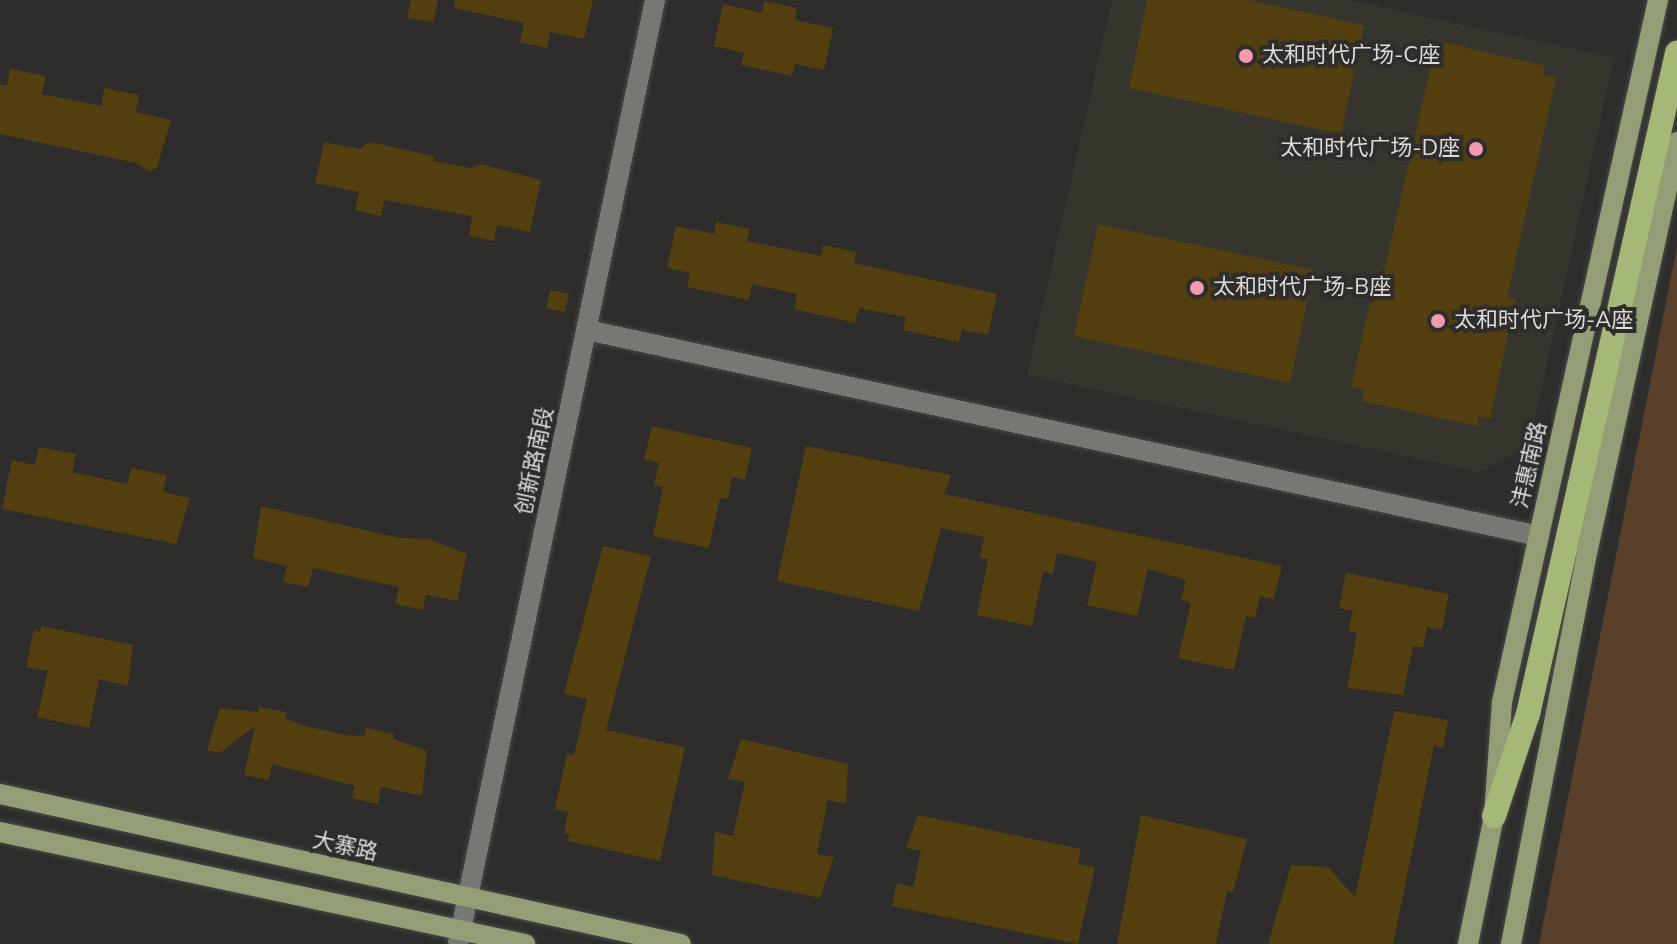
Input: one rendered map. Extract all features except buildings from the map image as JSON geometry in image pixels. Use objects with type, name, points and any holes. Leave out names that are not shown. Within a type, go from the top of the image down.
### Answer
[{"type":"highway","points":[[1494,816],[1528,714],[1677,53]]},
{"type":"main road","name":"沣惠南路","points":[[1468,944],[1494,816],[1502,702],[1658,0]]},
{"type":"main road","points":[[1511,944],[1587,553],[1677,142]]},
{"type":"main road","name":"大寨路","points":[[0,794],[681,944]]},
{"type":"main road","points":[[0,832],[459,937],[525,944]]},
{"type":"street","name":"创新路南段","points":[[459,937],[655,0]]},
{"type":"street","points":[[587,330],[1539,536]]},
{"type":"shaded area","points":[[1112,0],[1350,0],[1614,58],[1529,446],[1480,472],[1027,375]]},
{"type":"shaded area","points":[[1677,247],[1677,944],[1539,944]]},
{"type":"place","name":"太和时代广场-C座","points":[[1246,56]]},
{"type":"place","name":"太和时代广场-D座","points":[[1476,149]]},
{"type":"place","name":"太和时代广场-B座","points":[[1197,288]]},
{"type":"place","name":"太和时代广场-A座","points":[[1438,321]]}]
